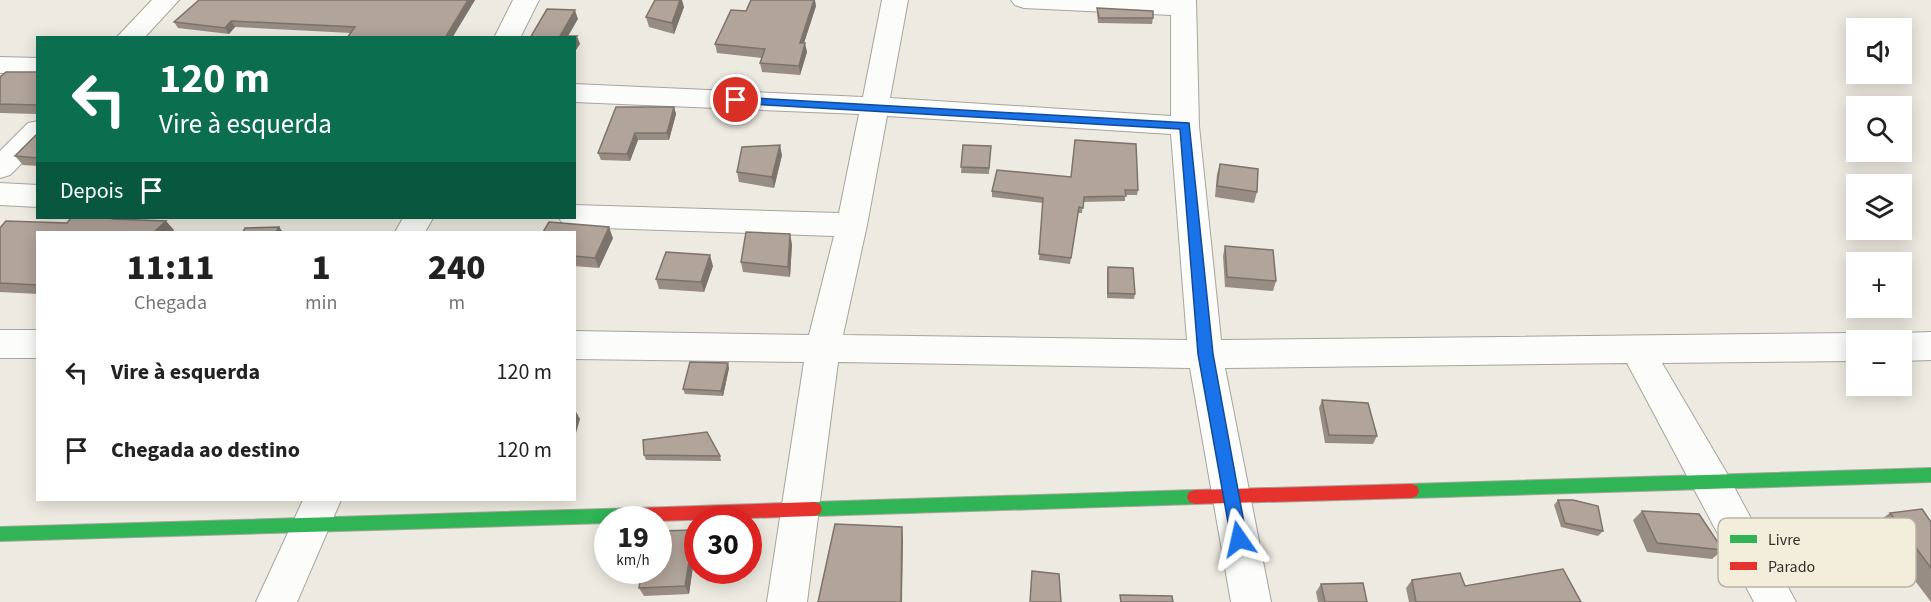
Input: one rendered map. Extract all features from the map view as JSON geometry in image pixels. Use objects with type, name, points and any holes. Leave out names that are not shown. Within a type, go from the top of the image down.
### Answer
[{"type":"street","points":[[131,36],[166,0]]},
{"type":"street","points":[[508,36],[526,0]]},
{"type":"street","points":[[787,602],[802,510],[823,347],[852,225],[895,0]]},
{"type":"street","points":[[1024,0],[1183,4],[1185,126],[1205,354],[1251,602]]},
{"type":"street","points":[[0,65],[36,66]]},
{"type":"street","points":[[576,93],[874,106],[1185,126]]},
{"type":"street","points":[[0,168],[36,132]]},
{"type":"street","points":[[0,194],[36,196]]},
{"type":"street","points":[[576,216],[852,225]]},
{"type":"street","points":[[0,344],[36,344]]},
{"type":"street","points":[[576,345],[1205,354],[1846,347]]},
{"type":"street","points":[[1912,347],[1931,346]]},
{"type":"street","points":[[1636,350],[1731,518]]},
{"type":"street","points":[[0,534],[316,512],[802,510],[1931,475]]},
{"type":"street","points":[[276,602],[316,512]]},
{"type":"street","points":[[1768,587],[1776,602]]},
{"type":"building","points":[[199,0],[468,0],[446,36],[348,36],[355,27],[231,21],[225,28],[174,22]]},
{"type":"building","points":[[655,0],[680,0],[672,23],[646,17]]},
{"type":"building","points":[[751,0],[814,0],[800,43],[805,43],[799,66],[760,63],[765,49],[715,44],[731,10],[746,11]]},
{"type":"building","points":[[1097,8],[1153,11],[1153,18],[1099,18]]},
{"type":"building","points":[[547,9],[575,10],[560,36],[531,36]]},
{"type":"building","points":[[6,72],[36,72],[36,105],[0,104],[0,77]]},
{"type":"building","points":[[616,107],[674,107],[667,133],[635,133],[627,154],[598,153]]},
{"type":"building","points":[[36,135],[36,158],[15,156]]},
{"type":"building","points":[[1075,140],[1136,144],[1138,190],[1125,190],[1126,196],[1084,197],[1083,208],[1079,207],[1071,258],[1039,254],[1043,198],[992,191],[997,170],[1071,177]]},
{"type":"building","points":[[780,145],[772,177],[737,172],[742,147]]},
{"type":"building","points":[[963,145],[991,146],[989,168],[961,167]]},
{"type":"building","points":[[1220,164],[1258,169],[1257,192],[1217,186]]},
{"type":"building","points":[[70,219],[166,221],[155,231],[36,231],[36,285],[0,283],[0,228],[6,221],[67,223]]},
{"type":"building","points":[[549,222],[609,227],[595,258],[576,256],[576,231],[544,231]]},
{"type":"building","points":[[279,227],[277,231],[244,231],[245,228]]},
{"type":"building","points":[[746,232],[790,234],[788,267],[741,262]]},
{"type":"building","points":[[1225,246],[1273,250],[1276,281],[1227,277]]},
{"type":"building","points":[[666,252],[710,255],[701,282],[656,279]]},
{"type":"building","points":[[1108,267],[1133,268],[1135,294],[1108,293]]},
{"type":"building","points":[[690,362],[728,363],[721,391],[683,389]]},
{"type":"building","points":[[1322,400],[1368,403],[1377,436],[1329,435]]},
{"type":"building","points":[[707,432],[720,456],[644,455],[643,440]]},
{"type":"building","points":[[1558,500],[1573,500],[1598,506],[1603,531],[1565,523]]},
{"type":"building","points":[[1922,509],[1931,522],[1931,568],[1916,548],[1916,518],[1894,518],[1890,513]]},
{"type":"building","points":[[1642,511],[1699,514],[1718,542],[1718,549],[1657,543]]},
{"type":"building","points":[[835,524],[902,527],[901,602],[818,602]]},
{"type":"building","points":[[684,530],[685,586],[639,588],[640,584],[672,584],[672,531]]},
{"type":"building","points":[[1563,569],[1581,602],[1416,602],[1412,580],[1460,573],[1465,586]]},
{"type":"building","points":[[1032,571],[1059,574],[1061,602],[1030,602]]},
{"type":"building","points":[[1363,583],[1367,602],[1325,602],[1321,584]]},
{"type":"building","points":[[1120,595],[1172,596],[1173,602],[1121,602]]},
{"type":"traffic: fast","points":[[1411,491],[1931,475]]},
{"type":"traffic: fast","points":[[814,509],[1195,497]]},
{"type":"traffic: fast","points":[[0,534],[594,516]]},
{"type":"traffic: jam","points":[[1195,497],[1411,491]]},
{"type":"traffic: jam","points":[[672,514],[814,509]]},
{"type":"route","points":[[736,100],[874,106],[1185,126],[1205,354],[1239,539]]}]
